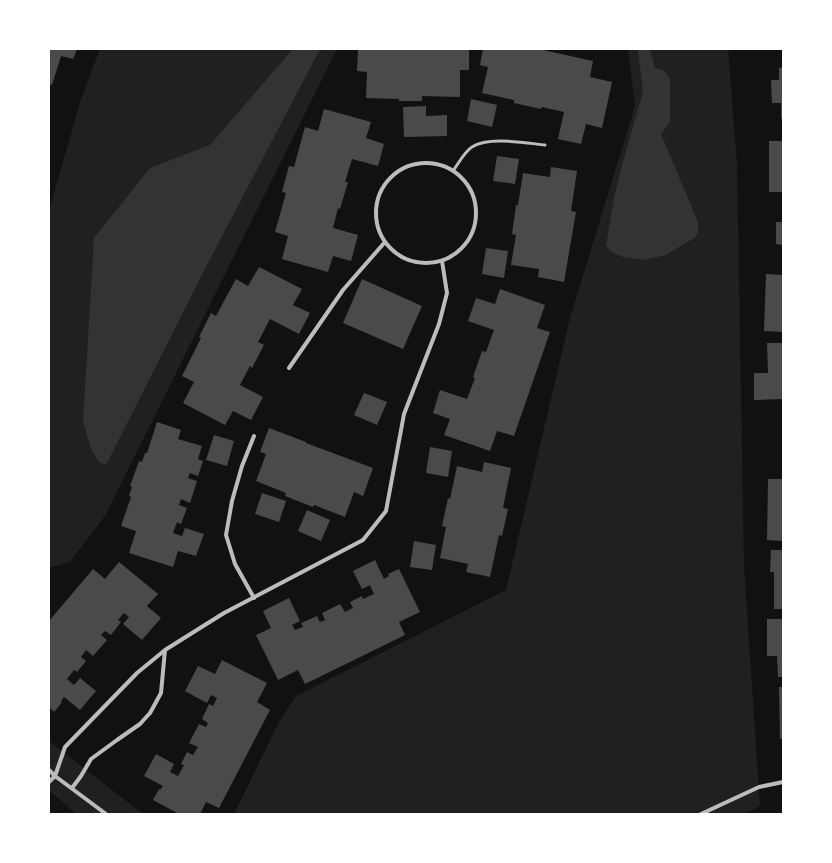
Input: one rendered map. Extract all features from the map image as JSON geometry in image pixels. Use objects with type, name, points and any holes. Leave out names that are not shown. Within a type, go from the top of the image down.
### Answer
[{"type":"street","points":[[420,164],[438,165],[453,172],[465,182],[473,196],[476,212],[474,227],[467,242],[456,253],[442,261],[426,263],[410,261],[396,253],[385,242],[378,226],[376,210],[380,193],[390,179],[404,168],[420,164]]},
{"type":"street","points":[[289,368],[343,290],[385,242]]},
{"type":"street","points":[[49,782],[55,776],[65,746],[137,673],[165,650],[224,613],[363,540],[386,511],[404,414],[439,324],[447,293],[442,261]]},
{"type":"street","points":[[254,436],[242,466],[232,501],[226,535],[235,564],[254,598]]},
{"type":"street","points":[[72,788],[91,759],[140,724],[150,714],[161,693],[165,650]]},
{"type":"street","points":[[49,770],[106,814]]},
{"type":"street","points":[[701,814],[759,787],[783,782]]},
{"type":"lane","points":[[453,172],[464,155],[471,147],[477,144],[493,141],[545,145]]},
{"type":"shaded area","points":[[100,49],[337,49],[105,516],[70,562],[49,568],[49,211],[81,99]]},
{"type":"shaded area","points":[[293,49],[320,49],[207,265],[106,465],[99,462],[91,449],[83,422],[94,238],[150,168],[210,145]]},
{"type":"shaded area","points":[[628,49],[728,49],[737,164],[744,566],[760,806],[744,814],[234,814],[280,720],[296,696],[506,590],[570,318],[635,106]]},
{"type":"shaded area","points":[[638,49],[650,49],[655,68],[665,71],[670,79],[670,122],[661,134],[698,222],[698,233],[694,238],[666,255],[644,260],[623,257],[612,252],[606,246],[614,198],[643,92]]},
{"type":"shaded area","points":[[49,741],[143,814],[76,814],[49,790]]},
{"type":"building","points":[[49,49],[77,49],[73,59],[61,56],[52,85],[49,84]]},
{"type":"building","points":[[358,49],[469,49],[469,70],[460,70],[460,97],[422,96],[422,101],[399,101],[399,99],[366,98],[367,72],[357,71]]},
{"type":"building","points":[[483,49],[538,49],[593,61],[590,77],[612,82],[602,128],[586,124],[581,144],[558,139],[564,112],[514,103],[514,100],[482,93],[488,67],[480,65]]},
{"type":"building","points":[[783,67],[783,119],[781,119],[781,103],[772,103],[771,80],[779,80],[779,68]]},
{"type":"building","points":[[471,99],[497,105],[492,127],[467,121]]},
{"type":"building","points":[[426,106],[426,116],[447,115],[447,136],[404,137],[403,107]]},
{"type":"building","points":[[324,109],[371,122],[366,138],[384,144],[378,166],[352,159],[345,182],[348,182],[340,209],[338,208],[333,228],[358,235],[351,261],[333,256],[328,272],[282,259],[288,236],[275,232],[286,193],[282,192],[289,166],[294,167],[305,127],[318,131]]},
{"type":"building","points":[[769,141],[783,141],[783,192],[769,192]]},
{"type":"building","points":[[497,156],[519,159],[515,184],[493,181]]},
{"type":"building","points":[[551,167],[577,171],[571,211],[576,212],[564,282],[538,277],[539,269],[511,265],[516,235],[512,234],[516,205],[518,205],[523,173],[550,177]]},
{"type":"building","points":[[776,222],[783,222],[783,245],[776,244]]},
{"type":"building","points":[[486,248],[508,251],[504,278],[482,274]]},
{"type":"building","points":[[259,267],[302,289],[293,305],[310,313],[299,334],[270,319],[258,342],[264,345],[252,368],[250,366],[240,385],[263,397],[251,420],[233,411],[225,425],[183,403],[194,382],[182,376],[201,338],[199,337],[211,313],[216,316],[236,279],[248,286]]},
{"type":"building","points":[[766,274],[783,275],[783,332],[764,331]]},
{"type":"building","points":[[362,279],[422,306],[403,349],[343,323]]},
{"type":"building","points":[[500,289],[545,305],[537,328],[550,332],[514,436],[497,431],[490,451],[444,435],[450,419],[433,413],[440,390],[467,399],[475,378],[473,377],[482,351],[486,352],[494,330],[468,321],[476,298],[495,304]]},
{"type":"building","points":[[767,343],[783,343],[783,399],[754,400],[754,373],[768,373]]},
{"type":"building","points":[[364,393],[387,402],[377,425],[354,415]]},
{"type":"building","points":[[157,422],[181,430],[178,439],[202,446],[198,459],[203,461],[198,476],[190,473],[188,478],[197,481],[190,503],[181,499],[179,505],[187,508],[181,524],[177,522],[173,533],[182,536],[185,528],[204,534],[196,556],[178,551],[173,567],[129,553],[136,531],[121,526],[131,497],[129,496],[132,487],[130,486],[139,461],[142,462],[145,453],[147,453]]},
{"type":"building","points":[[269,428],[373,468],[363,496],[354,492],[345,517],[285,496],[286,493],[256,481],[266,454],[260,452]]},
{"type":"building","points":[[214,435],[234,441],[227,466],[206,460]]},
{"type":"building","points":[[430,447],[452,451],[448,477],[426,473]]},
{"type":"building","points":[[484,462],[511,468],[503,508],[508,509],[502,536],[499,535],[490,577],[466,572],[468,564],[440,558],[446,527],[442,526],[448,498],[450,499],[457,466],[482,472]]},
{"type":"building","points":[[768,479],[783,479],[783,541],[767,540]]},
{"type":"building","points":[[262,493],[286,501],[279,522],[255,514]]},
{"type":"building","points":[[307,510],[330,520],[321,541],[298,531]]},
{"type":"building","points":[[414,541],[436,545],[432,570],[410,567]]},
{"type":"building","points":[[771,550],[783,550],[783,609],[774,609],[774,572],[770,572]]},
{"type":"building","points":[[375,560],[384,579],[389,576],[388,574],[399,569],[420,612],[399,622],[405,635],[305,684],[298,670],[278,680],[256,635],[271,628],[263,611],[289,598],[300,621],[292,625],[295,630],[303,627],[301,623],[317,616],[320,622],[325,620],[322,613],[340,604],[345,612],[353,608],[350,602],[362,596],[363,599],[374,594],[370,585],[362,589],[353,571]]},
{"type":"building","points":[[119,562],[158,594],[147,606],[161,618],[142,640],[123,624],[129,617],[124,613],[118,620],[121,622],[111,635],[105,631],[101,635],[107,640],[93,656],[86,650],[81,657],[86,661],[77,672],[74,670],[67,679],[74,685],[80,678],[96,691],[80,710],[64,697],[54,712],[49,707],[49,621],[93,569],[105,579]]},
{"type":"building","points":[[767,619],[783,619],[783,677],[778,677],[777,656],[767,656]]},
{"type":"building","points":[[222,660],[267,683],[257,702],[270,710],[219,808],[206,802],[200,814],[179,814],[153,800],[159,789],[160,790],[163,786],[144,776],[156,754],[174,764],[170,772],[178,776],[184,765],[181,764],[187,752],[193,755],[198,747],[189,743],[199,724],[206,727],[208,723],[202,719],[209,704],[213,706],[217,698],[211,695],[207,703],[185,691],[198,666],[215,674]]},
{"type":"building","points":[[779,687],[783,687],[783,739],[780,739]]}]
